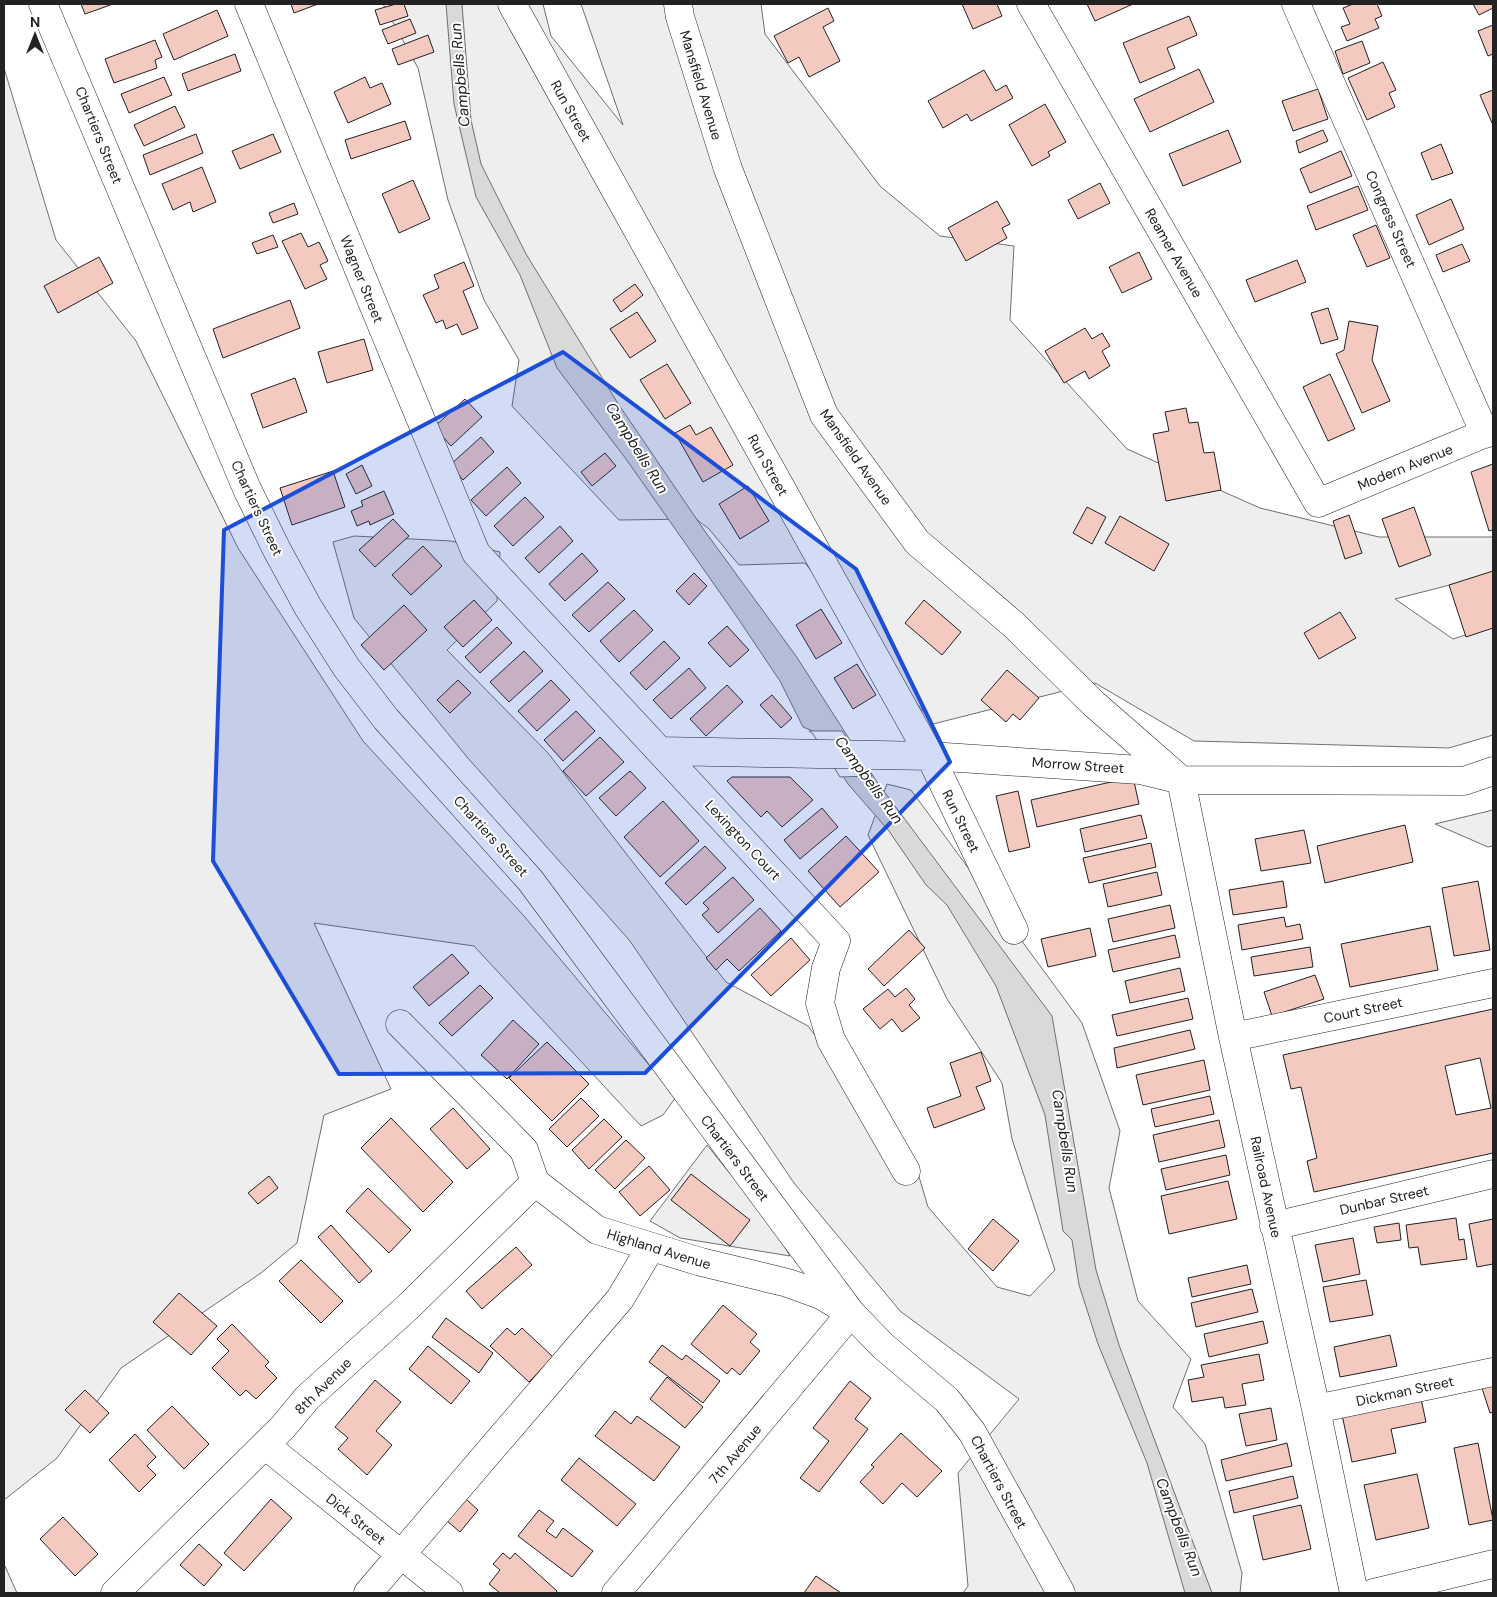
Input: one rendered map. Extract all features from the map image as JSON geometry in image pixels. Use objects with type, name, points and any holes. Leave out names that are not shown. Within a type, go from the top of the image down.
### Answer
[{"type":"street","name":"Chartiers Street","points":[[43,4],[244,481],[277,550],[308,607],[346,667],[386,719],[530,880],[851,1313],[883,1346],[947,1400],[972,1432],[1061,1593]]},
{"type":"street","name":"Wagner Street","points":[[249,4],[476,553]]},
{"type":"street","name":"Run Street","points":[[512,4],[930,756],[1014,930]]},
{"type":"street","name":"Mansfield Avenue","points":[[678,4],[680,17],[728,169],[824,415],[917,542],[1014,625],[1094,704],[1181,780]]},
{"type":"street","name":"Reamer Avenue","points":[[1031,4],[1318,503]]},
{"type":"street","name":"Congress Street","points":[[1296,4],[1489,432]]},
{"type":"street","name":"Modern Avenue","points":[[1318,503],[1489,432]]},
{"type":"street","name":"Lexington Court","points":[[476,553],[661,750],[836,941],[826,968],[820,1002],[831,1040],[906,1171]]},
{"type":"street","name":"Morrow Street","points":[[661,750],[883,753],[1140,770],[1181,780],[1464,781],[1493,771]]},
{"type":"street","name":"Railroad Avenue","points":[[1181,780],[1233,1037],[1316,1409],[1354,1593]]},
{"type":"street","name":"Court Street","points":[[1233,1037],[1493,983]]},
{"type":"street","points":[[400,1024],[524,1150],[535,1182]]},
{"type":"street","name":"Dunbar Street","points":[[1274,1226],[1493,1174]]},
{"type":"street","name":"Highland Avenue","points":[[535,1182],[597,1230],[701,1262],[788,1283],[821,1295],[851,1313]]},
{"type":"street","name":"8th Avenue","points":[[115,1593],[283,1427],[307,1398],[409,1306],[535,1182]]},
{"type":"street","points":[[368,1593],[620,1299],[651,1247]]},
{"type":"street","name":"7th Avenue","points":[[616,1593],[851,1313]]},
{"type":"street","name":"Dickman Street","points":[[1316,1409],[1493,1372]]},
{"type":"street","name":"Dick Street","points":[[264,1445],[448,1593]]},
{"type":"street","points":[[1373,1593],[1493,1564]]},
{"type":"highlighted area","points":[[563,352],[856,569],[950,762],[645,1073],[339,1074],[213,861],[224,530]]},
{"type":"shaded area","points":[[383,4],[543,4],[551,36],[623,125],[581,4],[761,4],[765,34],[880,186],[940,236],[1014,246],[1010,320],[1127,449],[1260,508],[1379,537],[1493,537],[1493,574],[1395,599],[1453,639],[1493,626],[1493,735],[1449,748],[1194,741],[1095,683],[933,724],[805,563],[739,565],[709,529],[696,519],[619,520],[512,406],[519,360],[484,300],[448,200],[418,68]]},
{"type":"shaded area","points":[[4,68],[56,240],[136,341],[238,548],[363,741],[524,916],[676,1097],[663,1115],[641,1126],[474,946],[314,923],[391,1089],[324,1115],[297,1243],[261,1273],[121,1368],[57,1458],[4,1500]]},
{"type":"shaded area","points":[[354,536],[451,541],[500,552],[497,601],[447,650],[548,753],[726,982],[808,1026],[917,1170],[928,1207],[997,1287],[1030,1296],[1055,1270],[1012,1139],[1002,1083],[947,999],[868,835],[887,784],[911,790],[1082,1023],[1120,1131],[1109,1188],[1138,1301],[1191,1359],[1173,1407],[1205,1444],[1242,1573],[1240,1593],[963,1593],[968,1586],[958,1473],[1019,1399],[900,1311],[794,1183],[630,941],[467,757],[354,618],[333,542]]},
{"type":"shaded area","points":[[1493,810],[1493,846],[1488,847],[1435,824]]},
{"type":"shaded area","points":[[707,1145],[773,1227],[790,1256],[680,1238],[650,1221]]},
{"type":"shaded area","points":[[4,1564],[17,1593],[4,1593]]},
{"type":"water","name":"Campbells Run","points":[[446,4],[462,4],[471,120],[481,164],[526,254],[617,402],[704,530],[796,656],[877,782],[1052,1016],[1096,1270],[1119,1345],[1212,1593],[1185,1593],[1147,1463],[1098,1344],[1079,1285],[1072,1240],[1063,1231],[1045,1115],[996,986],[947,905],[926,885],[889,831],[848,784],[815,732],[803,727],[780,681],[735,614],[626,459],[557,368],[520,275],[476,197],[454,104]]},
{"type":"pier","points":[[809,731],[842,731],[872,776],[840,777],[813,734]]},
{"type":"building","points":[[81,4],[113,4],[85,14]]},
{"type":"building","points":[[291,4],[318,4],[294,13]]},
{"type":"building","points":[[396,4],[404,4],[408,16],[380,25],[375,10]]},
{"type":"building","points":[[962,4],[997,4],[1002,16],[973,29]]},
{"type":"building","points":[[1087,4],[1133,4],[1095,21]]},
{"type":"building","points":[[1353,4],[1377,4],[1382,16],[1375,19],[1379,28],[1347,41],[1341,27],[1350,24],[1343,8]]},
{"type":"building","points":[[1473,4],[1493,4],[1493,8],[1479,15]]},
{"type":"building","points":[[828,8],[834,21],[823,27],[840,61],[809,77],[799,57],[788,63],[774,36]]},
{"type":"building","points":[[217,10],[228,36],[174,60],[163,34]]},
{"type":"building","points":[[1189,16],[1197,35],[1167,48],[1175,68],[1140,83],[1123,43]]},
{"type":"building","points":[[410,19],[416,33],[388,44],[382,30]]},
{"type":"building","points":[[1493,25],[1493,54],[1488,56],[1478,31]]},
{"type":"building","points":[[428,35],[434,52],[398,65],[392,49]]},
{"type":"building","points":[[155,40],[162,57],[155,60],[157,68],[114,83],[105,59]]},
{"type":"building","points":[[1362,41],[1370,63],[1343,74],[1335,51]]},
{"type":"building","points":[[235,54],[241,71],[188,91],[182,74]]},
{"type":"building","points":[[1383,62],[1396,90],[1389,93],[1395,107],[1367,120],[1348,78]]},
{"type":"building","points":[[1199,69],[1214,102],[1150,132],[1134,99]]},
{"type":"building","points":[[984,70],[996,91],[1006,85],[1013,98],[971,121],[967,114],[943,128],[928,101]]},
{"type":"building","points":[[164,77],[172,95],[129,113],[121,94]]},
{"type":"building","points":[[365,77],[370,88],[382,83],[391,104],[348,123],[334,92]]},
{"type":"building","points":[[1318,89],[1328,119],[1293,131],[1282,101]]},
{"type":"building","points":[[1493,90],[1493,123],[1492,123],[1480,95]]},
{"type":"building","points":[[1045,104],[1066,142],[1048,152],[1050,156],[1032,166],[1009,125]]},
{"type":"building","points":[[175,106],[185,127],[144,146],[134,125]]},
{"type":"building","points":[[405,121],[411,139],[351,159],[345,140]]},
{"type":"building","points":[[1228,130],[1241,162],[1183,186],[1169,154]]},
{"type":"building","points":[[1323,130],[1328,141],[1299,153],[1296,141]]},
{"type":"building","points":[[196,134],[203,153],[150,175],[143,155]]},
{"type":"building","points":[[273,134],[281,152],[240,169],[232,151]]},
{"type":"building","points":[[1441,144],[1453,173],[1432,180],[1421,153]]},
{"type":"building","points":[[1341,151],[1352,176],[1310,193],[1300,169]]},
{"type":"building","points":[[202,167],[216,202],[193,212],[190,202],[173,210],[162,184]]},
{"type":"building","points":[[413,180],[430,219],[399,233],[382,194]]},
{"type":"building","points":[[1100,183],[1110,203],[1078,219],[1068,200]]},
{"type":"building","points":[[1358,186],[1368,210],[1316,230],[1307,206]]},
{"type":"building","points":[[1451,199],[1464,229],[1429,245],[1416,215]]},
{"type":"building","points":[[997,201],[1010,224],[1002,228],[1007,238],[966,261],[948,228]]},
{"type":"building","points":[[294,203],[298,214],[273,223],[269,213]]},
{"type":"building","points":[[1376,225],[1390,258],[1367,267],[1353,235]]},
{"type":"building","points":[[301,233],[308,247],[319,242],[328,261],[320,265],[327,279],[305,289],[282,241]]},
{"type":"building","points":[[273,235],[278,247],[257,254],[252,243]]},
{"type":"building","points":[[1462,244],[1470,261],[1443,272],[1436,255]]},
{"type":"building","points":[[1139,252],[1152,279],[1122,293],[1109,267]]},
{"type":"building","points":[[99,257],[113,283],[58,313],[44,286]]},
{"type":"building","points":[[1297,260],[1306,282],[1255,302],[1246,280]]},
{"type":"building","points":[[464,262],[474,286],[463,291],[478,328],[462,335],[457,324],[446,329],[443,320],[436,323],[423,295],[439,288],[434,275]]},
{"type":"building","points":[[635,284],[643,295],[621,312],[613,300]]},
{"type":"building","points":[[290,300],[300,328],[223,358],[213,329]]},
{"type":"building","points":[[1328,308],[1338,339],[1321,344],[1311,313]]},
{"type":"building","points":[[637,312],[656,341],[630,358],[610,329]]},
{"type":"building","points":[[1349,321],[1378,326],[1372,360],[1390,401],[1362,413],[1336,354],[1344,350]]},
{"type":"building","points":[[1085,328],[1092,339],[1102,333],[1110,346],[1102,351],[1110,366],[1089,379],[1085,371],[1064,383],[1045,351]]},
{"type":"building","points":[[364,339],[373,370],[327,383],[318,352]]},
{"type":"building","points":[[667,364],[691,403],[665,419],[640,380]]},
{"type":"building","points":[[1330,374],[1355,429],[1328,441],[1303,387]]},
{"type":"building","points":[[295,378],[307,412],[263,428],[251,394]]},
{"type":"building","points":[[465,399],[482,417],[451,446],[434,427]]},
{"type":"building","points":[[1186,408],[1189,423],[1198,422],[1204,453],[1214,452],[1221,490],[1166,501],[1153,434],[1169,431],[1165,412]]},
{"type":"building","points":[[690,425],[696,435],[711,427],[733,465],[703,482],[675,433]]},
{"type":"building","points":[[481,437],[494,452],[463,480],[450,465]]},
{"type":"building","points":[[605,453],[616,466],[592,486],[581,472]]},
{"type":"building","points":[[1493,464],[1493,530],[1489,531],[1471,472]]},
{"type":"building","points":[[362,465],[372,486],[356,494],[346,474]]},
{"type":"building","points":[[507,467],[521,483],[486,516],[471,500]]},
{"type":"building","points":[[333,471],[345,507],[292,525],[280,488]]},
{"type":"building","points":[[748,486],[769,521],[740,539],[719,504]]},
{"type":"building","points":[[384,491],[394,514],[370,525],[369,521],[357,526],[351,511],[363,506],[361,501]]},
{"type":"building","points":[[525,497],[544,517],[513,546],[494,526]]},
{"type":"building","points":[[1087,507],[1106,517],[1092,544],[1073,533]]},
{"type":"building","points":[[1414,507],[1431,555],[1399,567],[1382,519]]},
{"type":"building","points":[[1349,515],[1362,553],[1345,559],[1333,521]]},
{"type":"building","points":[[1120,516],[1169,544],[1154,571],[1105,543]]},
{"type":"building","points":[[393,519],[409,536],[375,567],[359,550]]},
{"type":"building","points":[[560,526],[573,541],[539,573],[525,558]]},
{"type":"building","points":[[423,546],[442,566],[411,595],[392,575]]},
{"type":"building","points":[[582,553],[598,571],[565,601],[549,584]]},
{"type":"building","points":[[1493,571],[1493,628],[1466,637],[1449,585]]},
{"type":"building","points":[[694,573],[707,586],[689,605],[676,591]]},
{"type":"building","points":[[608,582],[625,599],[589,632],[572,615]]},
{"type":"building","points":[[474,600],[492,620],[463,647],[444,627]]},
{"type":"building","points":[[924,600],[961,632],[942,655],[905,623]]},
{"type":"building","points":[[404,605],[427,630],[384,670],[361,645]]},
{"type":"building","points":[[821,609],[842,643],[816,659],[796,625]]},
{"type":"building","points":[[634,610],[653,630],[619,662],[600,641]]},
{"type":"building","points":[[1340,612],[1356,638],[1319,659],[1304,633]]},
{"type":"building","points":[[727,626],[749,650],[730,667],[708,643]]},
{"type":"building","points":[[497,627],[512,643],[480,673],[465,657]]},
{"type":"building","points":[[664,641],[680,658],[646,690],[630,673]]},
{"type":"building","points":[[524,651],[543,671],[509,702],[490,682]]},
{"type":"building","points":[[857,664],[876,695],[853,709],[834,678]]},
{"type":"building","points":[[689,668],[706,688],[671,719],[653,700]]},
{"type":"building","points":[[1007,670],[1039,698],[1020,720],[1013,714],[1006,722],[981,700]]},
{"type":"building","points":[[458,680],[471,693],[450,713],[437,700]]},
{"type":"building","points":[[551,680],[570,700],[537,731],[518,711]]},
{"type":"building","points":[[727,685],[743,702],[706,736],[690,719]]},
{"type":"building","points":[[772,695],[792,718],[781,728],[760,705]]},
{"type":"building","points":[[576,711],[595,731],[563,761],[544,740]]},
{"type":"building","points":[[600,737],[624,762],[586,796],[563,771]]},
{"type":"building","points":[[630,771],[646,788],[616,816],[599,798]]},
{"type":"building","points":[[732,777],[790,777],[813,800],[782,827],[767,811],[761,817],[727,781]]},
{"type":"building","points":[[1133,777],[1139,804],[1037,827],[1031,800]]},
{"type":"building","points":[[1018,791],[1030,847],[1009,852],[996,796]]},
{"type":"building","points":[[663,801],[699,841],[660,877],[624,837]]},
{"type":"building","points":[[822,808],[838,827],[800,859],[784,840]]},
{"type":"building","points":[[1141,815],[1147,838],[1085,852],[1080,829]]},
{"type":"building","points":[[1405,825],[1413,862],[1325,883],[1317,846]]},
{"type":"building","points":[[1304,830],[1311,863],[1261,871],[1255,839]]},
{"type":"building","points":[[846,836],[879,872],[840,907],[808,871]]},
{"type":"building","points":[[1151,843],[1156,867],[1089,883],[1083,858]]},
{"type":"building","points":[[705,846],[726,868],[686,905],[665,883]]},
{"type":"building","points":[[1157,872],[1162,895],[1108,907],[1103,884]]},
{"type":"building","points":[[733,877],[754,900],[718,933],[702,915],[709,909],[703,903]]},
{"type":"building","points":[[1283,881],[1287,907],[1233,915],[1229,890]]},
{"type":"building","points":[[1478,881],[1490,950],[1454,956],[1442,888]]},
{"type":"building","points":[[1170,905],[1175,928],[1113,942],[1108,919]]},
{"type":"building","points":[[760,908],[781,931],[739,971],[727,959],[716,970],[706,958]]},
{"type":"building","points":[[1284,917],[1286,927],[1300,924],[1303,939],[1242,950],[1238,925]]},
{"type":"building","points":[[1430,926],[1438,970],[1350,987],[1341,944]]},
{"type":"building","points":[[1090,928],[1096,956],[1048,967],[1041,939]]},
{"type":"building","points":[[909,930],[925,948],[884,986],[868,969]]},
{"type":"building","points":[[1175,935],[1180,957],[1113,972],[1108,950]]},
{"type":"building","points":[[791,938],[810,960],[771,996],[751,975]]},
{"type":"building","points":[[1310,947],[1313,967],[1254,976],[1251,957]]},
{"type":"building","points":[[452,954],[469,973],[429,1006],[413,987]]},
{"type":"building","points":[[1180,968],[1185,991],[1130,1003],[1125,981]]},
{"type":"building","points":[[1315,975],[1324,999],[1272,1016],[1264,992]]},
{"type":"building","points":[[480,985],[493,998],[452,1036],[439,1023]]},
{"type":"building","points":[[906,988],[915,999],[909,1005],[920,1018],[902,1032],[892,1019],[880,1029],[863,1009],[888,989],[895,997]]},
{"type":"building","points":[[1188,998],[1193,1019],[1117,1036],[1112,1015]]},
{"type":"building","points":[[1493,1009],[1493,1153],[1314,1192],[1307,1161],[1317,1158],[1301,1087],[1291,1089],[1283,1055]],"holes":[[[1480,1058],[1491,1108],[1456,1115],[1445,1066]]]},
{"type":"building","points":[[513,1020],[539,1044],[507,1079],[481,1055]]},
{"type":"building","points":[[1190,1030],[1195,1049],[1117,1068],[1114,1048]]},
{"type":"building","points":[[547,1042],[589,1084],[552,1121],[509,1078]]},
{"type":"building","points":[[981,1052],[991,1081],[976,1087],[985,1109],[934,1128],[927,1108],[961,1096],[950,1063]]},
{"type":"building","points":[[1204,1060],[1210,1090],[1143,1105],[1136,1075]]},
{"type":"building","points":[[1210,1096],[1214,1114],[1155,1127],[1151,1109]]},
{"type":"building","points":[[581,1098],[599,1116],[567,1147],[549,1129]]},
{"type":"building","points":[[453,1108],[490,1149],[467,1169],[430,1129]]},
{"type":"building","points":[[391,1118],[453,1182],[423,1212],[361,1148]]},
{"type":"building","points":[[604,1119],[622,1137],[589,1169],[572,1150]]},
{"type":"building","points":[[1219,1120],[1225,1147],[1159,1162],[1153,1135]]},
{"type":"building","points":[[626,1140],[645,1158],[615,1189],[595,1170]]},
{"type":"building","points":[[1226,1155],[1230,1175],[1166,1190],[1161,1169]]},
{"type":"building","points":[[649,1166],[670,1190],[640,1216],[619,1192]]},
{"type":"building","points":[[691,1174],[750,1220],[730,1246],[671,1200]]},
{"type":"building","points":[[269,1176],[278,1188],[258,1204],[248,1193]]},
{"type":"building","points":[[1228,1181],[1237,1219],[1169,1234],[1161,1196]]},
{"type":"building","points":[[368,1188],[411,1230],[389,1253],[346,1211]]},
{"type":"building","points":[[1456,1218],[1459,1240],[1464,1239],[1467,1259],[1421,1265],[1418,1247],[1409,1248],[1406,1225]]},
{"type":"building","points":[[993,1219],[1019,1241],[993,1271],[968,1249]]},
{"type":"building","points":[[1493,1219],[1493,1264],[1477,1267],[1469,1224]]},
{"type":"building","points":[[1399,1223],[1401,1240],[1377,1243],[1374,1227]]},
{"type":"building","points":[[331,1225],[372,1271],[359,1283],[318,1237]]},
{"type":"building","points":[[1353,1238],[1360,1274],[1323,1282],[1315,1245]]},
{"type":"building","points":[[516,1247],[532,1265],[482,1309],[466,1291]]},
{"type":"building","points":[[301,1260],[343,1301],[321,1323],[279,1281]]},
{"type":"building","points":[[1247,1265],[1251,1284],[1192,1297],[1188,1278]]},
{"type":"building","points":[[1366,1280],[1373,1315],[1330,1322],[1323,1287]]},
{"type":"building","points":[[1252,1289],[1258,1312],[1196,1327],[1191,1303]]},
{"type":"building","points":[[179,1293],[217,1326],[191,1355],[153,1322]]},
{"type":"building","points":[[723,1305],[757,1334],[750,1342],[760,1351],[740,1375],[732,1368],[727,1374],[691,1344]]},
{"type":"building","points":[[446,1318],[493,1353],[479,1373],[432,1337]]},
{"type":"building","points":[[1263,1321],[1268,1343],[1209,1357],[1204,1334]]},
{"type":"building","points":[[232,1324],[269,1362],[265,1366],[277,1378],[256,1399],[246,1390],[240,1396],[212,1368],[229,1351],[217,1339]]},
{"type":"building","points":[[507,1328],[515,1335],[522,1328],[553,1357],[529,1382],[490,1346]]},
{"type":"building","points":[[1390,1335],[1397,1366],[1340,1377],[1334,1347]]},
{"type":"building","points":[[662,1345],[682,1360],[686,1355],[720,1381],[703,1403],[649,1362]]},
{"type":"building","points":[[428,1346],[470,1381],[451,1404],[409,1369]]},
{"type":"building","points":[[1259,1354],[1264,1380],[1242,1384],[1246,1405],[1225,1408],[1223,1397],[1192,1402],[1188,1380],[1204,1377],[1201,1365]]},
{"type":"building","points":[[667,1377],[703,1407],[685,1428],[650,1399]]},
{"type":"building","points":[[375,1380],[401,1402],[376,1431],[392,1445],[367,1475],[338,1449],[348,1438],[335,1427]]},
{"type":"building","points":[[850,1381],[871,1398],[855,1419],[868,1429],[819,1492],[800,1478],[829,1441],[813,1428]]},
{"type":"building","points":[[1493,1381],[1493,1412],[1490,1413],[1481,1385]]},
{"type":"building","points":[[85,1390],[109,1413],[90,1433],[65,1410]]},
{"type":"building","points":[[1420,1394],[1426,1422],[1391,1429],[1396,1453],[1352,1462],[1341,1410]]},
{"type":"building","points":[[172,1406],[209,1444],[184,1469],[147,1430]]},
{"type":"building","points":[[1271,1408],[1277,1440],[1246,1446],[1239,1414]]},
{"type":"building","points":[[615,1411],[631,1424],[637,1416],[680,1447],[654,1481],[595,1436]]},
{"type":"building","points":[[901,1433],[942,1471],[917,1497],[902,1483],[883,1504],[860,1482],[874,1467],[871,1465]]},
{"type":"building","points":[[135,1434],[156,1457],[147,1466],[156,1475],[139,1492],[109,1460]]},
{"type":"building","points":[[1287,1443],[1292,1466],[1226,1481],[1221,1460]]},
{"type":"building","points":[[1478,1443],[1493,1520],[1469,1525],[1454,1448]]},
{"type":"building","points":[[579,1458],[636,1504],[617,1526],[561,1480]]},
{"type":"building","points":[[1417,1474],[1429,1528],[1376,1540],[1364,1485]]},
{"type":"building","points":[[1293,1476],[1298,1498],[1234,1513],[1229,1491]]},
{"type":"building","points":[[271,1499],[292,1518],[244,1571],[224,1553]]},
{"type":"building","points":[[466,1499],[478,1510],[460,1532],[447,1521]]},
{"type":"building","points":[[1301,1505],[1311,1549],[1263,1560],[1253,1516]]},
{"type":"building","points":[[539,1510],[554,1521],[546,1531],[556,1538],[563,1528],[593,1551],[572,1577],[518,1536]]},
{"type":"building","points":[[63,1517],[98,1554],[75,1576],[40,1539]]},
{"type":"building","points":[[199,1544],[222,1565],[204,1586],[180,1565]]},
{"type":"building","points":[[503,1553],[510,1559],[515,1553],[557,1591],[556,1593],[500,1593],[489,1584],[500,1570],[493,1564]]},
{"type":"building","points":[[816,1576],[841,1593],[804,1593]]}]
